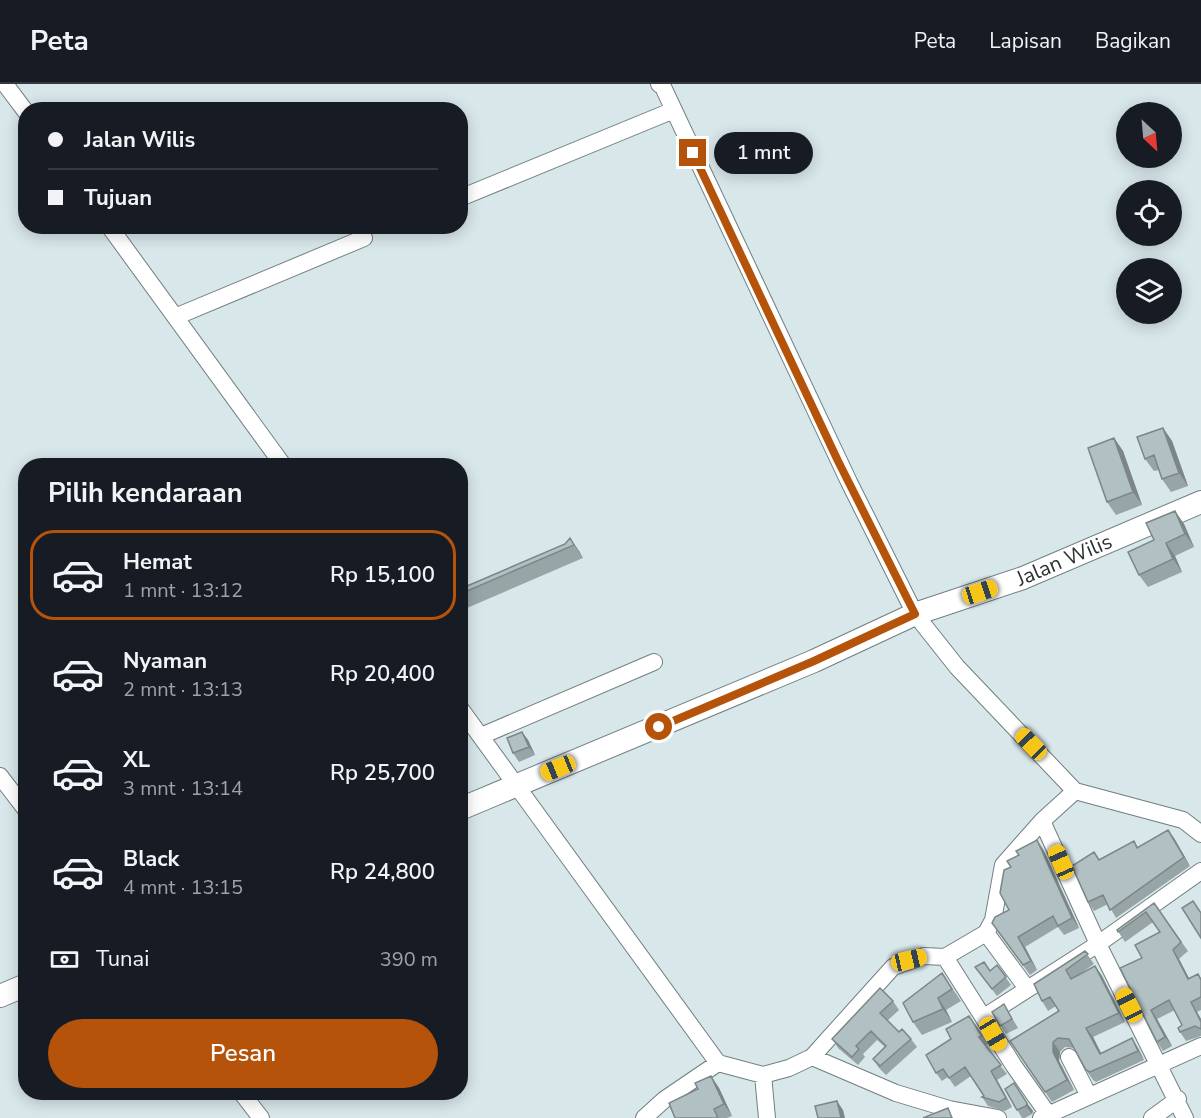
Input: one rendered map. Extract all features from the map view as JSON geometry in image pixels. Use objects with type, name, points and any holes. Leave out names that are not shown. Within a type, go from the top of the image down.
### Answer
[{"type":"main road","name":"Jalan Wilis","points":[[468,805],[814,661],[915,614],[1023,578],[1201,502]]},
{"type":"main road","points":[[0,996],[18,989]]},
{"type":"street","points":[[5,84],[18,102]]},
{"type":"street","points":[[659,84],[674,110],[838,461],[915,614],[957,668],[1075,791],[1183,819],[1201,834]]},
{"type":"street","points":[[468,195],[674,110]]},
{"type":"street","points":[[115,234],[278,458]]},
{"type":"street","points":[[175,317],[364,238]]},
{"type":"street","points":[[481,736],[654,662]]},
{"type":"street","points":[[468,719],[718,1063],[763,1075],[789,1068],[812,1057],[893,967],[924,956],[945,957],[986,933],[993,920],[1003,865],[1042,821],[1075,791]]},
{"type":"street","points":[[0,776],[18,800]]},
{"type":"street","points":[[1042,821],[1098,944],[1185,1118]]},
{"type":"street","points":[[984,1017],[1026,987],[1098,944],[1201,871]]},
{"type":"street","points":[[986,933],[1026,987]]},
{"type":"street","points":[[945,957],[1045,1116],[1201,1046]]},
{"type":"street","points":[[812,1057],[897,1093],[949,1109],[998,1118]]},
{"type":"street","points":[[1070,1057],[1089,1096]]},
{"type":"street","points":[[644,1118],[665,1099],[718,1063]]},
{"type":"street","points":[[763,1075],[767,1118]]},
{"type":"street","points":[[247,1100],[261,1118]]},
{"type":"street","points":[[1152,1118],[1178,1100]]},
{"type":"building","points":[[1163,428],[1179,473],[1162,479],[1154,455],[1145,459],[1137,437]]},
{"type":"building","points":[[1114,438],[1133,492],[1107,502],[1088,448]]},
{"type":"building","points":[[1175,511],[1185,534],[1166,543],[1173,559],[1139,575],[1128,552],[1154,540],[1146,523]]},
{"type":"building","points":[[570,538],[574,545],[468,591],[468,586],[565,544]]},
{"type":"building","points":[[522,732],[529,747],[513,753],[507,738]]},
{"type":"building","points":[[1168,830],[1184,857],[1110,910],[1103,895],[1088,902],[1072,866],[1094,852],[1099,860],[1134,841],[1137,848]]},
{"type":"building","points":[[1037,840],[1072,918],[1058,926],[1053,916],[1018,937],[1031,961],[1023,965],[992,923],[995,917],[1009,910],[1000,893],[1004,870],[1011,867],[1007,861],[1019,855],[1016,851]]},
{"type":"building","points":[[1193,901],[1201,913],[1201,938],[1182,908]]},
{"type":"building","points":[[1154,903],[1181,942],[1173,950],[1188,979],[1198,974],[1201,980],[1201,997],[1191,1002],[1201,1022],[1201,1029],[1195,1026],[1180,1032],[1178,1028],[1182,1025],[1169,1000],[1151,1010],[1165,1037],[1157,1042],[1120,968],[1142,958],[1135,945],[1160,932],[1146,912],[1118,932],[1117,930]]},
{"type":"building","points":[[1085,951],[1088,954],[1066,970],[1071,979],[1095,966],[1119,1013],[1086,1028],[1100,1054],[1132,1038],[1138,1051],[1090,1072],[1086,1070],[1069,1039],[1058,1038],[1053,1042],[1053,1052],[1067,1080],[1045,1092],[1010,1041],[1059,1011],[1050,997],[1042,1001],[1034,984]]},
{"type":"building","points":[[984,962],[990,971],[997,965],[1006,977],[992,989],[975,967]]},
{"type":"building","points":[[942,973],[952,989],[938,998],[943,1009],[913,1022],[903,1003]]},
{"type":"building","points":[[880,988],[893,1001],[880,1013],[899,1032],[902,1029],[911,1039],[880,1066],[873,1059],[886,1046],[871,1031],[856,1046],[859,1049],[852,1057],[832,1039]]},
{"type":"building","points":[[1004,1004],[1012,1019],[1000,1026],[992,1012]]},
{"type":"building","points":[[969,1016],[982,1036],[979,1037],[1001,1065],[991,1071],[1006,1098],[999,1102],[982,1097],[984,1096],[965,1067],[949,1078],[943,1069],[936,1073],[926,1055],[951,1039],[946,1029]]},
{"type":"building","points":[[711,1076],[724,1104],[714,1109],[718,1118],[675,1118],[669,1103],[698,1089],[695,1083]]},
{"type":"building","points":[[1014,1083],[1027,1103],[1026,1106],[1017,1110],[1005,1089]]},
{"type":"building","points":[[837,1101],[841,1118],[818,1118],[815,1106]]},
{"type":"building","points":[[948,1108],[952,1118],[923,1118]]},
{"type":"route","points":[[659,727],[814,661],[915,614],[838,461],[693,153]]}]
